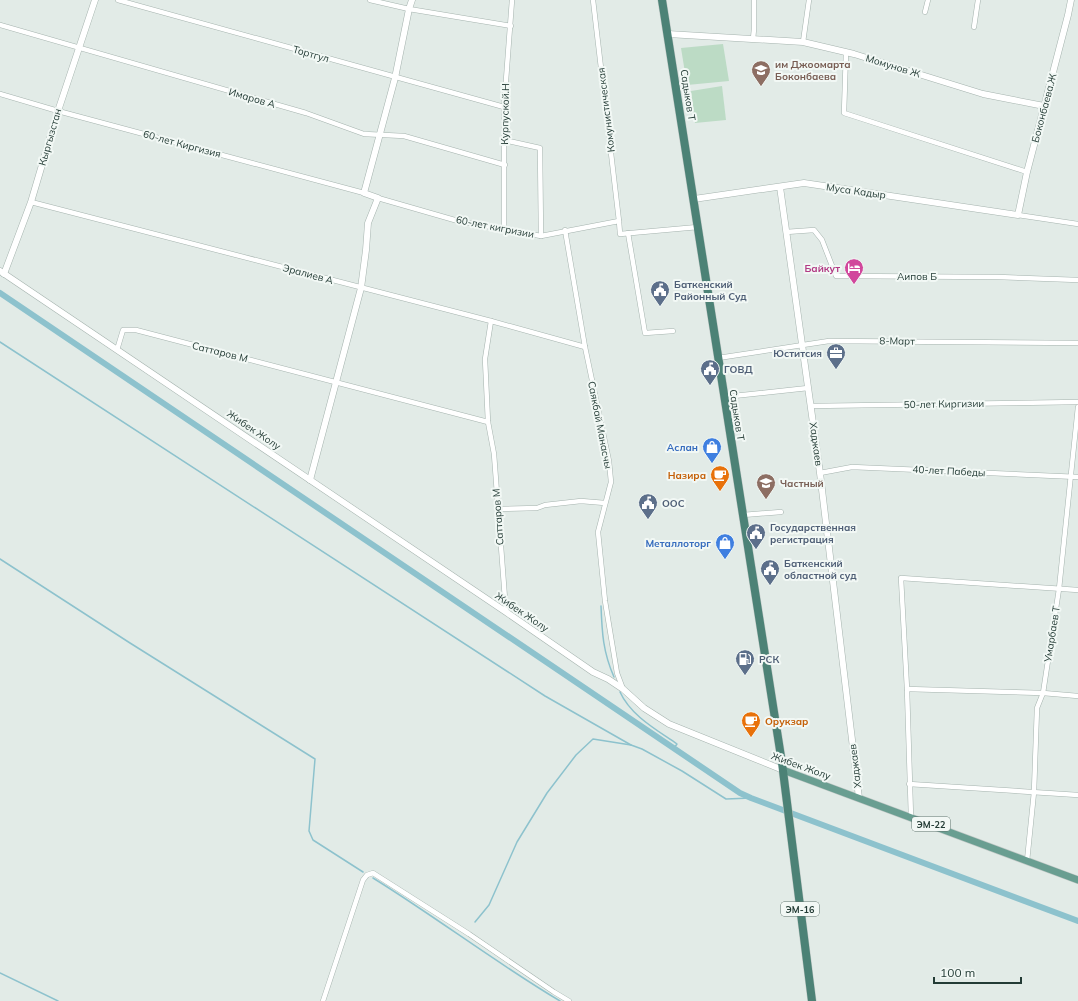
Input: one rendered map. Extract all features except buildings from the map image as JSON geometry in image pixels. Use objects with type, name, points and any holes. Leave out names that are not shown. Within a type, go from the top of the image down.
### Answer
[{"type":"highway","name":"Садыков Т","points":[[662,0],[782,767]]},
{"type":"highway","name":"ЭМ-16","points":[[782,767],[812,1001]]},
{"type":"main road","name":"Жибек Жолу","points":[[782,767],[859,798],[1078,880]]},
{"type":"street","name":"Кыргызстан","points":[[2,273],[32,202],[58,111],[95,0]]},
{"type":"street","name":"Тортгул","points":[[118,0],[504,107]]},
{"type":"street","points":[[370,0],[409,9],[511,26]]},
{"type":"street","points":[[310,480],[361,288],[368,223],[378,198],[364,193],[395,78],[412,0]]},
{"type":"street","name":"Курпуской.Н","points":[[504,229],[504,107],[512,0]]},
{"type":"street","name":"Комунистическая","points":[[593,0],[618,221]]},
{"type":"street","points":[[753,39],[754,0]]},
{"type":"street","points":[[803,42],[809,0]]},
{"type":"street","points":[[925,12],[928,0]]},
{"type":"street","points":[[974,27],[978,0]]},
{"type":"street","name":"Боконбаева.Ж","points":[[1018,216],[1027,172],[1071,0]]},
{"type":"street","name":"Имаров А","points":[[0,25],[79,49],[306,113],[364,134],[404,136],[505,165]]},
{"type":"street","name":"Момунов Ж","points":[[668,34],[803,42],[846,52],[983,94],[1044,106]]},
{"type":"street","points":[[846,52],[844,113],[1027,172]]},
{"type":"street","name":"60-лет Киргизия","points":[[0,94],[364,193]]},
{"type":"street","points":[[504,140],[540,148],[541,236]]},
{"type":"street","name":"Муса Кадыр","points":[[694,199],[804,183],[1018,216]]},
{"type":"street","name":"Хаджаев","points":[[780,186],[820,473],[859,798]]},
{"type":"street","name":"60-лет кигризии","points":[[378,198],[458,220],[541,236],[565,230],[618,221]]},
{"type":"street","name":"Эралиев А","points":[[32,202],[491,321],[585,347]]},
{"type":"street","points":[[1018,216],[1078,224]]},
{"type":"street","points":[[618,221],[620,234],[698,227]]},
{"type":"street","name":"Саякбай Манасчы","points":[[565,230],[585,347],[609,461],[611,482],[598,532],[598,540],[605,601],[617,673],[624,689]]},
{"type":"street","name":"Аипов Б","points":[[786,232],[814,230],[822,240],[836,276],[998,277],[1078,280]]},
{"type":"street","points":[[628,233],[645,333],[673,331]]},
{"type":"street","name":"Жибек Жолу","points":[[2,273],[593,672],[624,689],[644,708],[669,724],[782,767]]},
{"type":"street","name":"Саттаров М","points":[[491,321],[485,359],[488,422],[494,454],[506,612]]},
{"type":"street","name":"Саттаров М","points":[[117,350],[123,330],[136,330],[488,422]]},
{"type":"street","name":"8-Март","points":[[718,358],[829,340],[1078,343]]},
{"type":"street","points":[[724,397],[808,388]]},
{"type":"street","name":"50-лет Киргизии","points":[[811,406],[1078,402]]},
{"type":"street","name":"Умарбаев Т","points":[[1027,861],[1034,792],[1037,708],[1043,693],[1059,589],[1078,407]]},
{"type":"street","name":"40-лет Пабеды","points":[[820,473],[852,467],[1078,477]]},
{"type":"street","points":[[498,509],[537,508],[545,505],[582,501],[606,503]]},
{"type":"street","points":[[743,515],[781,512]]},
{"type":"street","points":[[911,817],[907,689],[901,578],[1078,590]]},
{"type":"street","points":[[907,689],[1043,693],[1078,696]]},
{"type":"street","points":[[910,784],[1078,795]]},
{"type":"street","points":[[323,1001],[363,880],[367,875],[373,873],[469,934],[569,1001]]},
{"type":"green space","points":[[723,44],[729,81],[687,85],[681,48]]},
{"type":"green space","points":[[722,86],[726,120],[695,123],[691,91]]},
{"type":"waterway","points":[[0,293],[740,793],[1078,921]]},
{"type":"waterway","points":[[0,342],[545,696],[631,745]]},
{"type":"waterway","points":[[0,559],[130,643],[315,759],[309,831],[313,840],[363,872]]},
{"type":"waterway","points":[[601,606],[607,659],[614,677]]},
{"type":"waterway","points":[[620,692],[625,701],[645,722],[677,744],[674,748]]},
{"type":"waterway","points":[[475,922],[489,905],[517,842],[547,793],[576,755],[593,739],[631,745],[642,749],[682,771],[726,799],[751,798]]},
{"type":"waterway","points":[[373,878],[560,1001]]},
{"type":"waterway","points":[[0,973],[58,1001]]},
{"type":"place","name":"им Джоомарта Боконбаева","points":[[761,87]]},
{"type":"place","name":"Байкут","points":[[854,285]]},
{"type":"place","name":"Баткенский Районный Суд","points":[[660,307]]},
{"type":"place","name":"Юститсия","points":[[836,370]]},
{"type":"place","name":"ГОВД","points":[[710,386]]},
{"type":"place","name":"Аслан","points":[[712,464]]},
{"type":"place","name":"Назира","points":[[720,492]]},
{"type":"place","name":"Частный","points":[[766,500]]},
{"type":"place","name":"ООС","points":[[648,520]]},
{"type":"place","name":"Государственная регистрация","points":[[756,550]]},
{"type":"place","name":"Металлоторг","points":[[725,560]]},
{"type":"place","name":"Баткенский областной суд","points":[[770,586]]},
{"type":"place","name":"РСК","points":[[745,676]]},
{"type":"place","name":"Орукзар","points":[[751,738]]}]
